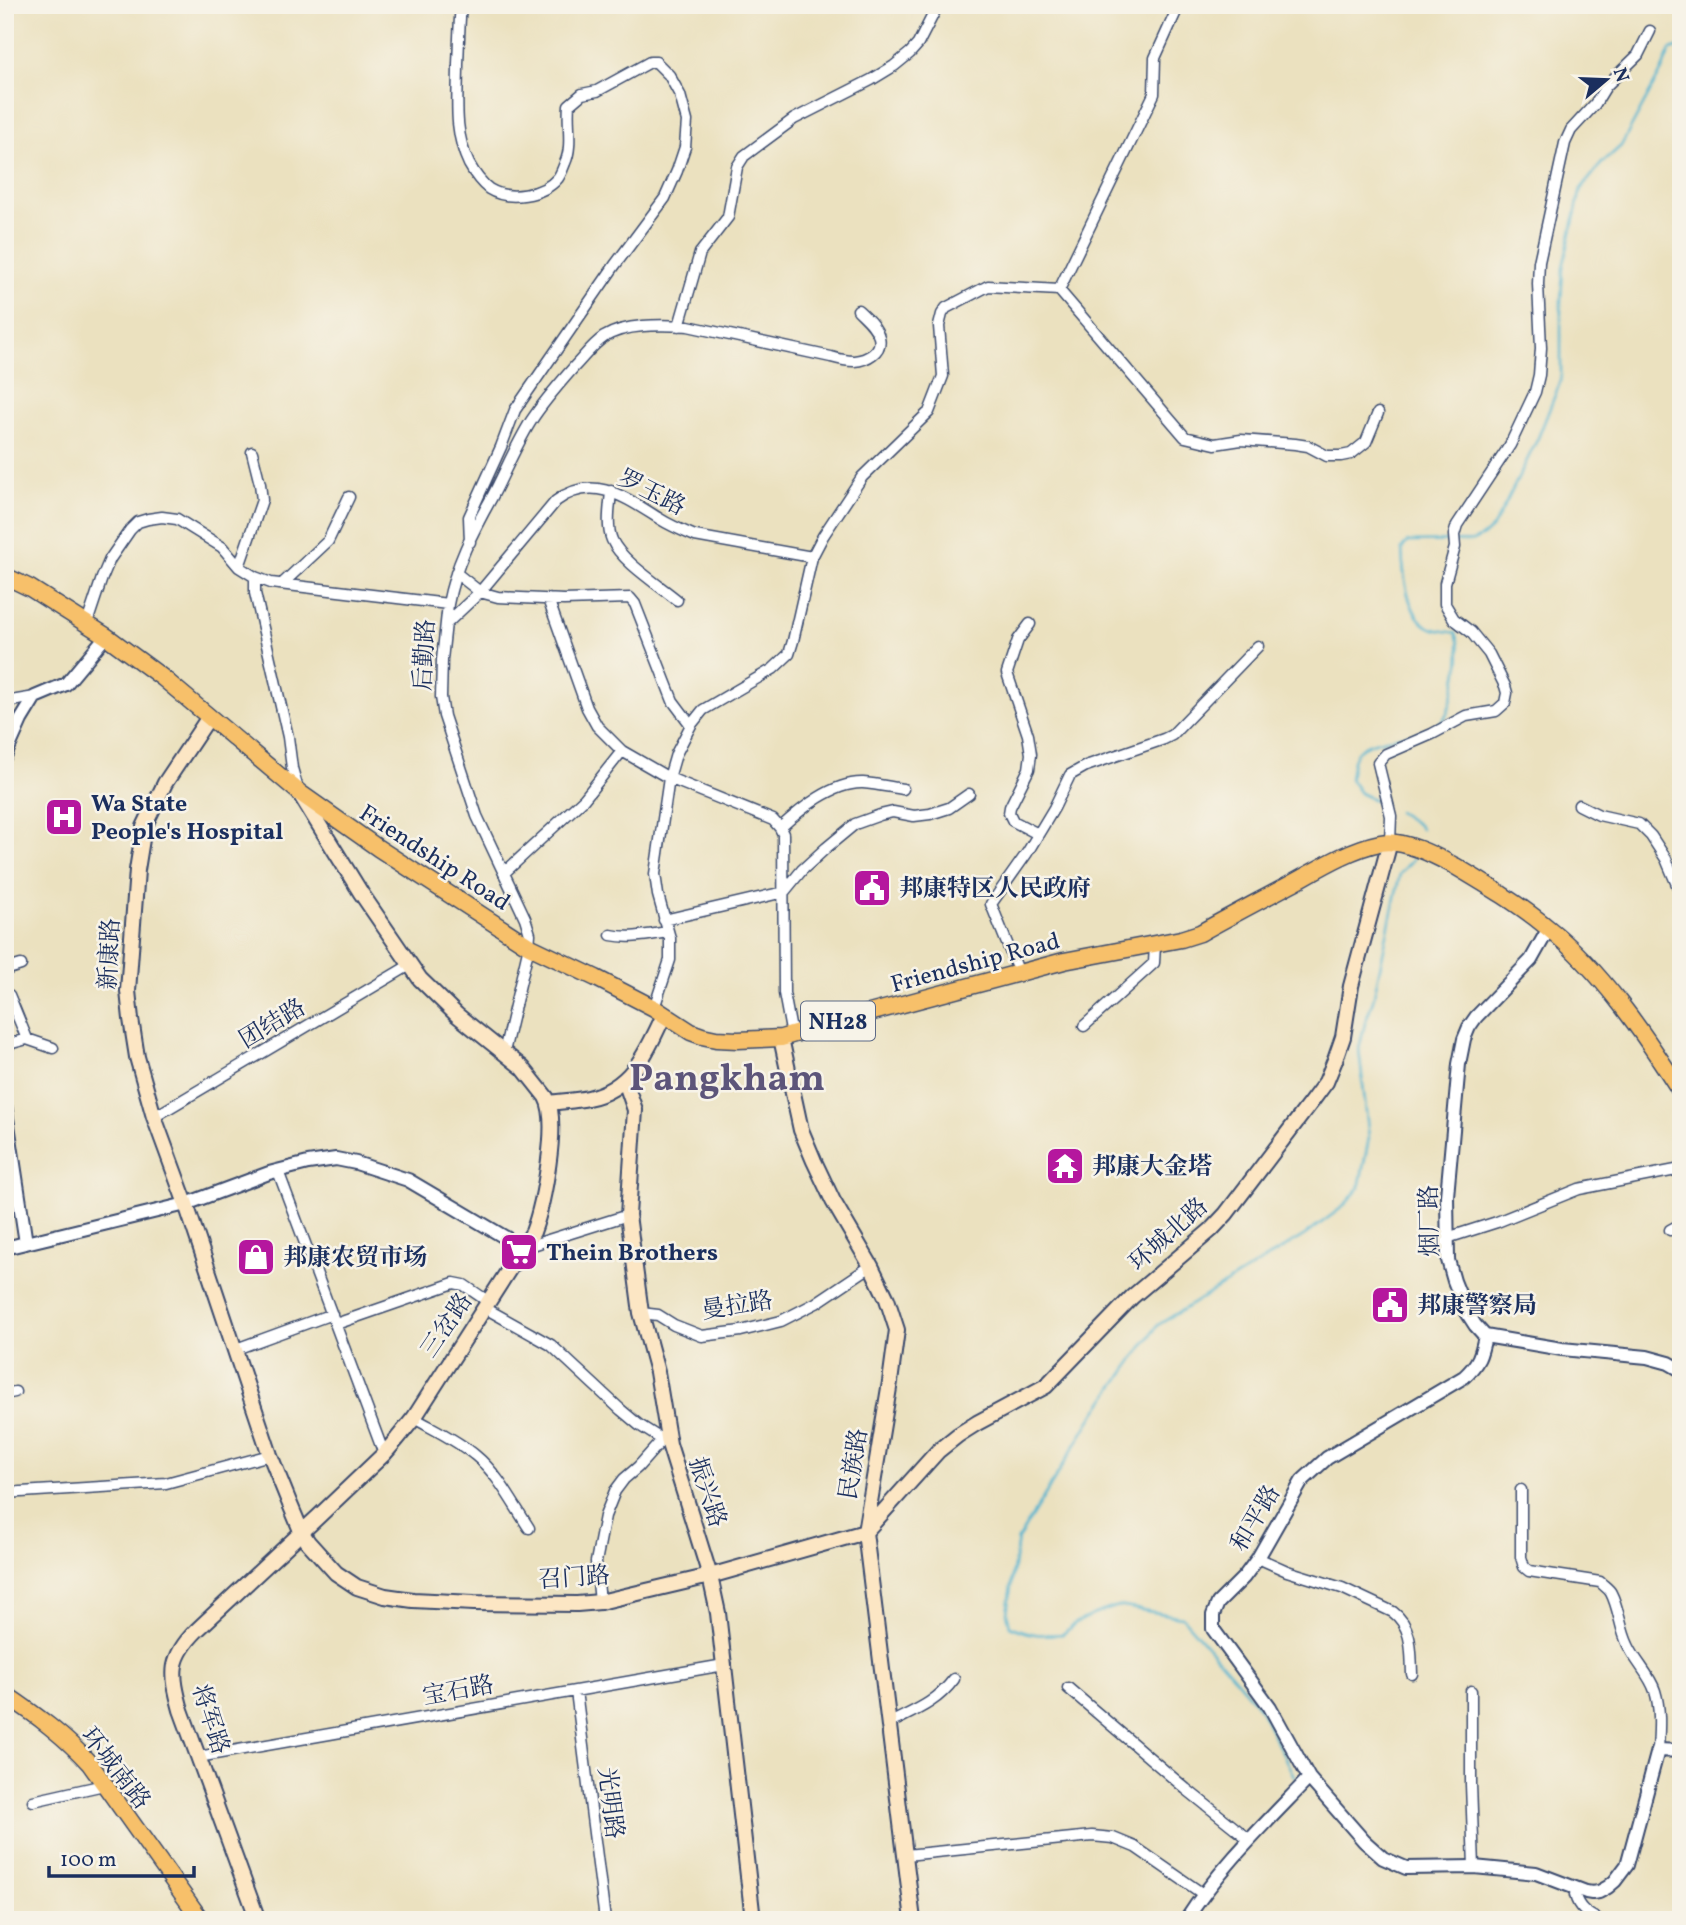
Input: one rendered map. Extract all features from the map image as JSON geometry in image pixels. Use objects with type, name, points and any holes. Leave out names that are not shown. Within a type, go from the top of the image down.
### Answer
[{"type":"main road","name":"Friendship Road","points":[[5,576],[30,588],[106,636],[163,678],[300,793],[378,848],[529,946],[596,978],[691,1032],[716,1039],[760,1041],[787,1037],[1064,961],[1155,945],[1200,933],[1326,864],[1358,850],[1390,842]]},
{"type":"main road","name":"新康路","points":[[209,716],[165,783],[144,827],[137,870],[128,991],[137,1057],[154,1117],[236,1349],[270,1455],[302,1533]]},
{"type":"main road","points":[[300,793],[361,893],[410,965],[434,994],[523,1068],[549,1103],[588,1098],[625,1081],[643,1058],[659,1012]]},
{"type":"main road","points":[[1390,842],[1442,859],[1489,886],[1549,928],[1613,995],[1681,1092]]},
{"type":"main road","name":"环城北路","points":[[865,1532],[938,1451],[977,1423],[1046,1386],[1132,1297],[1211,1230],[1312,1101],[1326,1082],[1343,1037],[1351,986],[1390,842]]},
{"type":"main road","name":"民族路","points":[[787,1037],[801,1130],[833,1201],[887,1299],[897,1330],[865,1532],[913,1920]]},
{"type":"main road","name":"振兴路","points":[[625,1081],[635,1110],[628,1215],[640,1313],[657,1372],[665,1442],[710,1576],[718,1613],[753,1920]]},
{"type":"main road","name":"三岔路","points":[[302,1533],[384,1454],[414,1418],[533,1232],[540,1214],[550,1156],[549,1103]]},
{"type":"main road","name":"召门路","points":[[302,1533],[336,1573],[357,1587],[385,1596],[474,1603],[577,1604],[600,1602],[710,1576],[865,1532]]},
{"type":"main road","name":"将军路","points":[[258,1920],[176,1693],[175,1662],[179,1650],[197,1630],[302,1533]]},
{"type":"main road","name":"环城南路","points":[[5,1694],[73,1745],[90,1764],[201,1920]]},
{"type":"street","points":[[461,5],[456,118],[469,163],[489,188],[503,195],[520,195],[548,186],[558,178],[567,160],[569,105],[582,94],[597,91],[650,62],[656,62],[669,75],[680,95],[687,121],[685,147],[665,198],[514,410],[501,447],[469,517],[470,541]]},
{"type":"street","points":[[679,326],[700,253],[728,216],[737,167],[744,156],[794,119],[894,66],[918,44],[938,5]]},
{"type":"street","points":[[1059,290],[1154,94],[1155,58],[1179,5]]},
{"type":"street","points":[[1390,842],[1391,816],[1378,763],[1386,754],[1466,716],[1496,711],[1505,703],[1505,686],[1489,654],[1471,632],[1454,619],[1445,604],[1445,583],[1455,547],[1454,535],[1457,525],[1510,445],[1535,392],[1541,348],[1539,262],[1565,143],[1606,86],[1638,55],[1650,31]]},
{"type":"street","points":[[659,1012],[670,960],[670,938],[655,874],[669,778],[676,754],[691,725],[703,710],[773,669],[789,654],[812,557],[823,536],[862,477],[929,412],[943,376],[939,326],[946,308],[988,286],[1059,290],[1185,437],[1216,444],[1241,440],[1295,444],[1308,446],[1327,456],[1341,456],[1351,454],[1366,442],[1378,413]]},
{"type":"street","points":[[448,604],[456,573],[476,525],[531,421],[593,346],[604,338],[616,332],[645,327],[706,328],[855,361],[871,356],[880,342],[874,327],[858,310]]},
{"type":"street","points":[[239,567],[262,500],[252,452]]},
{"type":"street","name":"罗玉路","points":[[445,624],[480,592],[556,501],[579,489],[611,491],[695,536],[812,557]]},
{"type":"street","points":[[611,491],[610,530],[621,554],[677,600]]},
{"type":"street","points":[[282,584],[328,541],[349,497]]},
{"type":"street","name":"后勤路","points":[[87,623],[110,559],[130,530],[138,522],[162,517],[177,519],[222,547],[239,567],[255,577],[282,584],[448,604],[442,660],[441,697],[444,716],[477,816],[528,926],[529,946],[504,1052]]},
{"type":"street","points":[[456,573],[480,592],[498,597],[630,598],[634,601],[673,701],[691,725]]},
{"type":"street","points":[[255,577],[255,593],[288,737],[292,768],[300,793]]},
{"type":"street","points":[[548,599],[587,708],[597,726],[622,751],[669,778],[773,820],[780,828],[783,834],[784,993],[787,1037]]},
{"type":"street","points":[[1030,624],[1018,640],[1007,673],[1028,735],[1031,754],[1029,769],[1009,813],[1013,821],[1038,834]]},
{"type":"street","points":[[5,702],[35,697],[66,684],[106,636]]},
{"type":"street","points":[[1019,973],[991,904],[1038,834],[1070,775],[1086,766],[1172,734],[1258,646]]},
{"type":"street","points":[[5,756],[35,697]]},
{"type":"street","points":[[504,873],[584,799],[622,751]]},
{"type":"street","points":[[780,828],[804,807],[830,791],[860,783],[903,789]]},
{"type":"street","points":[[664,920],[784,892],[802,870],[855,824],[893,812],[914,816],[930,814],[948,808],[969,794]]},
{"type":"street","points":[[1579,805],[1599,815],[1639,824],[1667,859],[1681,894]]},
{"type":"street","name":"烟厂路","points":[[1485,1336],[1466,1311],[1448,1260],[1447,1196],[1459,1064],[1469,1027],[1531,960],[1549,928]]},
{"type":"street","points":[[611,934],[640,937],[668,932]]},
{"type":"street","points":[[1084,1026],[1154,963],[1155,945]]},
{"type":"street","points":[[5,970],[21,965]]},
{"type":"street","name":"团结路","points":[[154,1117],[410,965]]},
{"type":"street","points":[[9,995],[27,1039]]},
{"type":"street","points":[[5,1045],[27,1039],[52,1048]]},
{"type":"street","points":[[5,1105],[26,1243]]},
{"type":"street","points":[[5,1248],[186,1204],[278,1171],[336,1159],[408,1180],[523,1248],[628,1215]]},
{"type":"street","points":[[1447,1238],[1497,1222],[1579,1189],[1681,1170]]},
{"type":"street","points":[[278,1171],[384,1454]]},
{"type":"street","points":[[1670,1230],[1681,1224]]},
{"type":"street","name":"曼拉路","points":[[640,1313],[658,1315],[674,1325],[702,1336],[741,1331],[781,1321],[816,1303],[871,1266]]},
{"type":"street","points":[[236,1349],[454,1283],[464,1285],[487,1305],[551,1345],[621,1410],[665,1442],[624,1479],[615,1491],[605,1516],[596,1562],[600,1602]]},
{"type":"street","points":[[1485,1336],[1562,1349],[1647,1357],[1669,1363],[1681,1370]]},
{"type":"street","name":"和平路","points":[[1485,1336],[1476,1366],[1464,1377],[1327,1458],[1302,1481],[1258,1558],[1244,1577],[1218,1603],[1213,1615],[1213,1629],[1270,1707],[1309,1778],[1383,1858],[1406,1868],[1474,1867],[1536,1873],[1576,1889],[1592,1893],[1604,1890],[1627,1865],[1658,1750]]},
{"type":"street","points":[[414,1418],[477,1457],[493,1474],[529,1528]]},
{"type":"street","points":[[5,1493],[166,1483],[270,1455]]},
{"type":"street","points":[[1521,1489],[1521,1557],[1524,1567],[1529,1571],[1600,1582],[1608,1589],[1612,1594],[1628,1646],[1651,1680],[1656,1693],[1660,1729],[1658,1750],[1681,1751]]},
{"type":"street","points":[[1258,1558],[1287,1571],[1342,1588],[1393,1612],[1406,1626],[1410,1640],[1412,1674]]},
{"type":"street","name":"宝石路","points":[[198,1757],[724,1665]]},
{"type":"street","points":[[890,1723],[929,1704],[943,1693],[954,1679]]},
{"type":"street","points":[[1068,1688],[1250,1840]]},
{"type":"street","name":"光明路","points":[[576,1691],[605,1920]]},
{"type":"street","points":[[1471,1691],[1474,1867]]},
{"type":"street","points":[[1186,1920],[1203,1894],[1309,1778]]},
{"type":"street","points":[[33,1801],[104,1786]]},
{"type":"street","points":[[906,1855],[1092,1836],[1113,1838],[1135,1847],[1203,1894]]},
{"type":"street","points":[[1576,1889],[1575,1895],[1581,1908],[1599,1920]]},
{"type":"waterway","points":[[1383,804],[1360,793],[1350,779],[1355,755],[1369,744],[1417,733],[1438,724],[1449,709],[1459,663],[1456,633],[1429,627],[1415,613],[1407,592],[1402,549],[1407,542],[1473,541],[1493,527],[1538,438],[1561,380],[1563,267],[1581,189],[1602,163],[1621,146],[1670,50],[1681,47]]},
{"type":"waterway","points":[[1398,812],[1421,829]]},
{"type":"waterway","points":[[1295,1778],[1258,1705],[1182,1617],[1118,1606],[1074,1624],[1063,1634],[1042,1635],[1010,1626],[1007,1613],[1018,1539],[1093,1416],[1158,1325],[1305,1235],[1344,1206],[1359,1188],[1369,1138],[1359,1049],[1373,1000],[1400,874],[1413,859]]},
{"type":"place","name":"Wa State People's Hospital","points":[[64,817]]},
{"type":"place","name":"邦康特区人民政府","points":[[872,888]]},
{"type":"place","name":"邦康大金塔","points":[[1065,1166]]},
{"type":"place","name":"Thein Brothers","points":[[519,1252]]},
{"type":"place","name":"邦康农贸市场","points":[[256,1257]]},
{"type":"place","name":"邦康警察局","points":[[1390,1305]]},
{"type":"district","name":"Pangkham","points":[[727,1077]]}]
